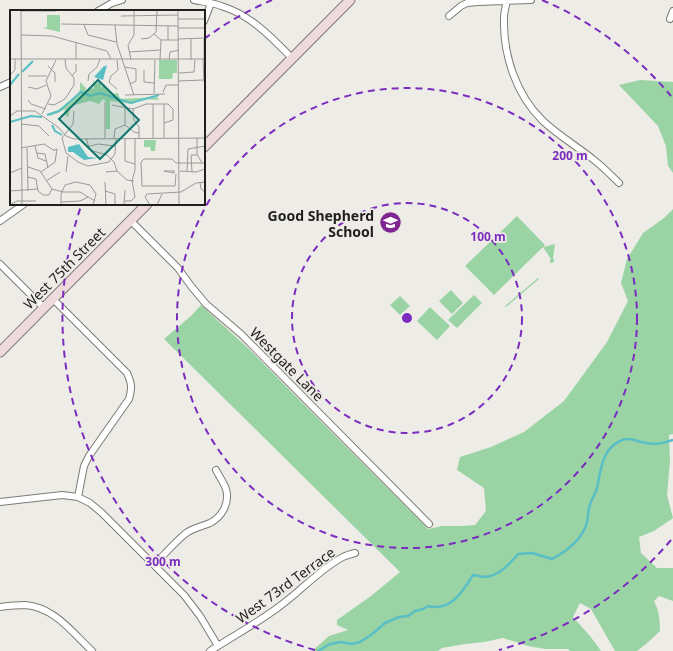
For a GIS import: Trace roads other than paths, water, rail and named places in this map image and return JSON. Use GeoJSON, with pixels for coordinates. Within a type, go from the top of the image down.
{"type":"FeatureCollection","features":[{"type":"Feature","properties":{"kind":"main road"},"geometry":{"type":"LineString","coordinates":[[205,146],[350,0]]}},
{"type":"Feature","properties":{"kind":"main road","name":"West 75th Street"},"geometry":{"type":"LineString","coordinates":[[0,352],[146,205]]}},
{"type":"Feature","properties":{"kind":"street"},"geometry":{"type":"LineString","coordinates":[[100,10],[122,0]]}},
{"type":"Feature","properties":{"kind":"street"},"geometry":{"type":"LineString","coordinates":[[194,0],[224,6],[245,16],[269,34],[292,58]]}},
{"type":"Feature","properties":{"kind":"street"},"geometry":{"type":"LineString","coordinates":[[449,16],[461,6],[467,4],[507,0],[531,0]]}},
{"type":"Feature","properties":{"kind":"street"},"geometry":{"type":"LineString","coordinates":[[507,0],[504,17],[506,43],[510,62],[520,90],[542,120],[604,168],[619,183]]}},
{"type":"Feature","properties":{"kind":"street"},"geometry":{"type":"LineString","coordinates":[[205,19],[211,4]]}},
{"type":"Feature","properties":{"kind":"street"},"geometry":{"type":"LineString","coordinates":[[670,19],[673,11]]}},
{"type":"Feature","properties":{"kind":"street"},"geometry":{"type":"LineString","coordinates":[[0,87],[10,82]]}},
{"type":"Feature","properties":{"kind":"street"},"geometry":{"type":"LineString","coordinates":[[0,221],[23,205]]}},
{"type":"Feature","properties":{"kind":"street","name":"Westgate Lane"},"geometry":{"type":"LineString","coordinates":[[131,221],[178,268],[206,304],[241,334],[429,524]]}},
{"type":"Feature","properties":{"kind":"street"},"geometry":{"type":"LineString","coordinates":[[0,264],[44,308]]}},
{"type":"Feature","properties":{"kind":"street"},"geometry":{"type":"LineString","coordinates":[[53,299],[127,373],[131,383],[132,391],[130,399],[89,456],[84,466],[78,497]]}},
{"type":"Feature","properties":{"kind":"street"},"geometry":{"type":"LineString","coordinates":[[154,565],[185,534],[194,528],[216,519],[224,510],[227,499],[226,489],[216,470]]}},
{"type":"Feature","properties":{"kind":"street"},"geometry":{"type":"LineString","coordinates":[[0,502],[62,495],[78,497],[90,503],[102,513],[184,596],[200,616],[218,646]]}},
{"type":"Feature","properties":{"kind":"street","name":"West 73rd Terrace"},"geometry":{"type":"LineString","coordinates":[[210,651],[279,607],[324,569],[344,557],[355,553]]}},
{"type":"Feature","properties":{"kind":"street"},"geometry":{"type":"LineString","coordinates":[[0,607],[26,605],[48,611],[58,618],[92,651]]}},
{"type":"Feature","properties":{"kind":"waterway"},"geometry":{"type":"LineString","coordinates":[[318,651],[330,644],[341,642],[352,644],[360,642],[385,623],[399,617],[408,616],[415,611],[428,606],[436,607],[450,603],[465,587],[473,575],[486,577],[500,572],[518,554],[532,553],[552,559],[567,550],[579,538],[585,528],[589,508],[596,490],[605,455],[614,445],[627,439],[653,444],[673,440]]}},
{"type":"Feature","properties":{"kind":"place","name":"Good Shepherd School"},"geometry":{"type":"Point","coordinates":[390,223]}}]}
